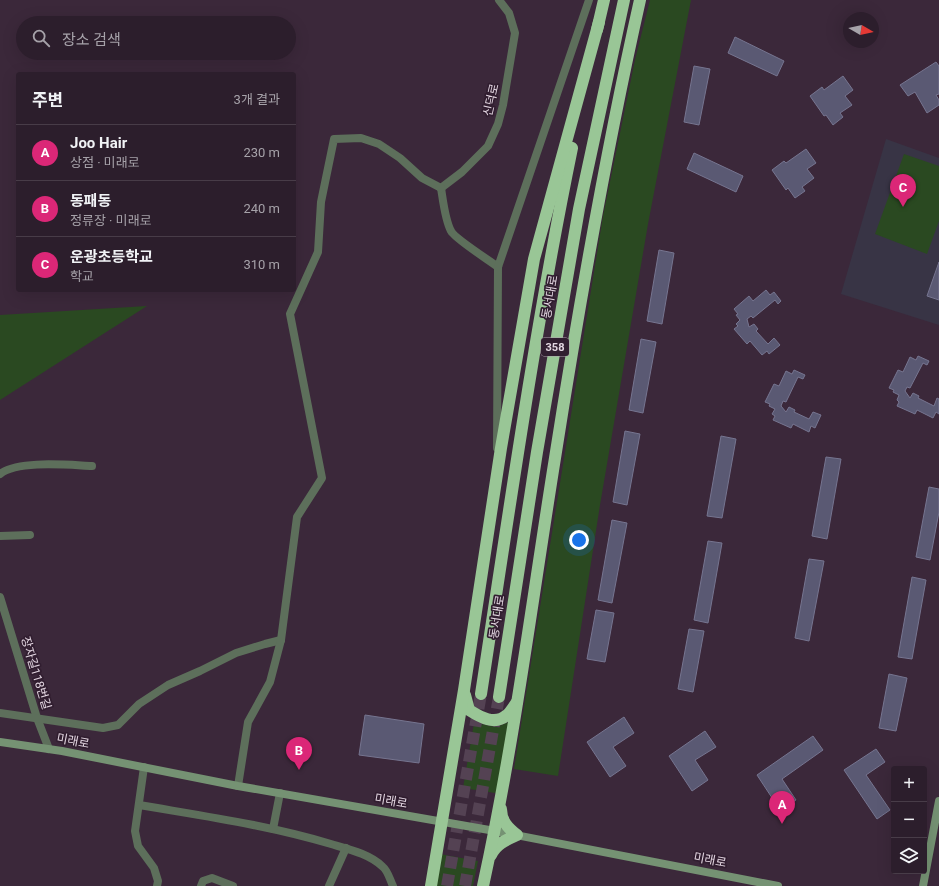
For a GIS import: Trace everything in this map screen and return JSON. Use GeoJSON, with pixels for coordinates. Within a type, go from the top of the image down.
{"type":"FeatureCollection","features":[{"type":"Feature","properties":{"kind":"highway","name":"동서대로"},"geometry":{"type":"LineString","coordinates":[[482,694],[518,451],[559,214],[604,0]]}},
{"type":"Feature","properties":{"kind":"highway","name":"동서대로"},"geometry":{"type":"LineString","coordinates":[[499,697],[537,452],[579,209],[624,0]]}},
{"type":"Feature","properties":{"kind":"highway"},"geometry":{"type":"LineString","coordinates":[[483,886],[501,802],[555,457],[596,221],[640,0]]}},
{"type":"Feature","properties":{"kind":"highway"},"geometry":{"type":"LineString","coordinates":[[430,886],[464,690],[496,480],[534,259],[599,22]]}},
{"type":"Feature","properties":{"kind":"highway"},"geometry":{"type":"LineString","coordinates":[[464,690],[469,710],[483,719],[495,720],[507,716],[518,700]]}},
{"type":"Feature","properties":{"kind":"highway"},"geometry":{"type":"LineString","coordinates":[[488,864],[492,853],[498,846],[517,835],[508,828],[503,821],[501,802]]}},
{"type":"Feature","properties":{"kind":"main road","name":"미래로"},"geometry":{"type":"LineString","coordinates":[[0,742],[49,748],[280,794],[517,835],[778,886]]}},
{"type":"Feature","properties":{"kind":"main road"},"geometry":{"type":"LineString","coordinates":[[923,886],[939,802]]}},
{"type":"Feature","properties":{"kind":"main road"},"geometry":{"type":"LineString","coordinates":[[919,886],[925,876]]}},
{"type":"Feature","properties":{"kind":"main road"},"geometry":{"type":"LineString","coordinates":[[925,876],[927,886]]}},
{"type":"Feature","properties":{"kind":"street","name":"신덕로"},"geometry":{"type":"LineString","coordinates":[[441,188],[462,172],[488,146],[498,124],[503,105],[516,33],[509,13],[499,0]]}},
{"type":"Feature","properties":{"kind":"street"},"geometry":{"type":"LineString","coordinates":[[496,480],[498,267],[589,0]]}},
{"type":"Feature","properties":{"kind":"street"},"geometry":{"type":"LineString","coordinates":[[238,786],[248,722],[270,682],[281,640],[298,517],[322,478],[290,314],[318,252],[321,202],[334,139],[361,138],[379,144],[400,158],[422,178],[441,188],[451,232],[498,267]]}},
{"type":"Feature","properties":{"kind":"street"},"geometry":{"type":"LineString","coordinates":[[0,474],[18,466],[62,464],[92,466]]}},
{"type":"Feature","properties":{"kind":"street"},"geometry":{"type":"LineString","coordinates":[[0,536],[30,535]]}},
{"type":"Feature","properties":{"kind":"street","name":"장자길118번길"},"geometry":{"type":"LineString","coordinates":[[1,601],[37,718],[49,748]]}},
{"type":"Feature","properties":{"kind":"street"},"geometry":{"type":"LineString","coordinates":[[0,713],[103,728],[118,725],[139,704],[168,685],[236,654],[281,640]]}},
{"type":"Feature","properties":{"kind":"street"},"geometry":{"type":"LineString","coordinates":[[144,767],[135,831],[138,846],[154,868],[159,884]]}},
{"type":"Feature","properties":{"kind":"street"},"geometry":{"type":"LineString","coordinates":[[273,829],[280,794]]}},
{"type":"Feature","properties":{"kind":"street"},"geometry":{"type":"LineString","coordinates":[[139,805],[273,829],[346,848],[365,856],[384,868],[393,886]]}},
{"type":"Feature","properties":{"kind":"street"},"geometry":{"type":"LineString","coordinates":[[329,886],[346,848]]}},
{"type":"Feature","properties":{"kind":"street"},"geometry":{"type":"LineString","coordinates":[[201,886],[203,880],[212,878],[233,886]]}},
{"type":"Feature","properties":{"kind":"shaded area"},"geometry":{"type":"Polygon","coordinates":[[[886,139],[939,158],[939,325],[841,294],[886,139]]]}},
{"type":"Feature","properties":{"kind":"green space"},"geometry":{"type":"Polygon","coordinates":[[[650,0],[691,0],[648,224],[600,505],[558,776],[514,769],[603,216],[635,60],[650,0]]]}},
{"type":"Feature","properties":{"kind":"green space"},"geometry":{"type":"Polygon","coordinates":[[[904,154],[939,166],[939,221],[927,254],[875,234],[904,154]]]}},
{"type":"Feature","properties":{"kind":"green space"},"geometry":{"type":"Polygon","coordinates":[[[147,306],[0,400],[0,315],[147,306]]]}},
{"type":"Feature","properties":{"kind":"green space"},"geometry":{"type":"Polygon","coordinates":[[[509,722],[498,791],[495,793],[463,788],[474,723],[497,727],[509,722]]]}},
{"type":"Feature","properties":{"kind":"green space"},"geometry":{"type":"Polygon","coordinates":[[[440,854],[478,861],[473,886],[434,886],[440,854]]]}},
{"type":"Feature","properties":{"kind":"building"},"geometry":{"type":"Polygon","coordinates":[[[735,37],[784,61],[777,76],[728,53],[735,37]]]}},
{"type":"Feature","properties":{"kind":"building"},"geometry":{"type":"Polygon","coordinates":[[[936,62],[939,66],[939,94],[936,95],[939,100],[939,105],[927,113],[915,92],[908,96],[900,85],[936,62]]]}},
{"type":"Feature","properties":{"kind":"building"},"geometry":{"type":"Polygon","coordinates":[[[694,66],[710,69],[699,125],[684,122],[694,66]]]}},
{"type":"Feature","properties":{"kind":"building"},"geometry":{"type":"Polygon","coordinates":[[[843,76],[853,90],[845,96],[852,105],[840,113],[843,117],[833,125],[826,115],[824,116],[810,96],[822,87],[824,90],[843,76]]]}},
{"type":"Feature","properties":{"kind":"building"},"geometry":{"type":"Polygon","coordinates":[[[806,149],[816,163],[807,169],[814,178],[802,187],[805,191],[795,198],[788,188],[786,190],[772,170],[784,161],[786,163],[806,149]]]}},
{"type":"Feature","properties":{"kind":"building"},"geometry":{"type":"Polygon","coordinates":[[[694,153],[743,176],[736,192],[687,169],[694,153]]]}},
{"type":"Feature","properties":{"kind":"building"},"geometry":{"type":"Polygon","coordinates":[[[659,250],[674,253],[662,324],[647,321],[659,250]]]}},
{"type":"Feature","properties":{"kind":"building"},"geometry":{"type":"Polygon","coordinates":[[[939,262],[939,300],[927,296],[939,262]]]}},
{"type":"Feature","properties":{"kind":"building"},"geometry":{"type":"Polygon","coordinates":[[[766,290],[770,295],[774,292],[781,301],[778,304],[775,300],[753,318],[751,316],[747,319],[749,327],[754,324],[758,329],[756,331],[768,344],[774,338],[780,345],[769,354],[767,351],[762,355],[750,341],[747,344],[734,329],[738,326],[736,324],[740,320],[734,309],[749,296],[753,301],[766,290]]]}},
{"type":"Feature","properties":{"kind":"building"},"geometry":{"type":"Polygon","coordinates":[[[641,339],[656,342],[643,413],[629,410],[641,339]]]}},
{"type":"Feature","properties":{"kind":"building"},"geometry":{"type":"Polygon","coordinates":[[[918,356],[929,361],[927,365],[923,363],[910,388],[907,387],[905,391],[910,398],[913,393],[919,396],[918,398],[934,406],[937,398],[939,399],[939,414],[936,412],[933,418],[917,410],[915,414],[897,406],[899,402],[897,400],[899,395],[893,392],[894,390],[889,388],[898,370],[903,372],[910,357],[916,360],[918,356]]]}},
{"type":"Feature","properties":{"kind":"building"},"geometry":{"type":"Polygon","coordinates":[[[794,370],[805,375],[803,379],[798,377],[786,402],[783,401],[781,406],[786,412],[789,407],[795,410],[794,412],[809,419],[813,412],[821,415],[815,428],[811,426],[809,432],[793,424],[791,428],[773,420],[775,416],[772,414],[775,409],[769,406],[770,404],[765,402],[774,384],[779,386],[786,371],[792,374],[794,370]]]}},
{"type":"Feature","properties":{"kind":"building"},"geometry":{"type":"Polygon","coordinates":[[[625,431],[640,434],[627,505],[613,502],[625,431]]]}},
{"type":"Feature","properties":{"kind":"building"},"geometry":{"type":"Polygon","coordinates":[[[721,436],[736,439],[722,518],[707,516],[721,436]]]}},
{"type":"Feature","properties":{"kind":"building"},"geometry":{"type":"Polygon","coordinates":[[[826,457],[841,459],[827,539],[812,536],[826,457]]]}},
{"type":"Feature","properties":{"kind":"building"},"geometry":{"type":"Polygon","coordinates":[[[929,487],[939,489],[939,512],[930,560],[916,557],[929,487]]]}},
{"type":"Feature","properties":{"kind":"building"},"geometry":{"type":"Polygon","coordinates":[[[612,520],[627,523],[612,603],[598,600],[612,520]]]}},
{"type":"Feature","properties":{"kind":"building"},"geometry":{"type":"Polygon","coordinates":[[[708,541],[722,543],[708,623],[694,620],[708,541]]]}},
{"type":"Feature","properties":{"kind":"building"},"geometry":{"type":"Polygon","coordinates":[[[809,559],[824,561],[809,641],[795,638],[809,559]]]}},
{"type":"Feature","properties":{"kind":"building"},"geometry":{"type":"Polygon","coordinates":[[[912,577],[926,580],[912,659],[898,657],[912,577]]]}},
{"type":"Feature","properties":{"kind":"building"},"geometry":{"type":"Polygon","coordinates":[[[596,610],[614,613],[605,662],[587,659],[596,610]]]}},
{"type":"Feature","properties":{"kind":"building"},"geometry":{"type":"Polygon","coordinates":[[[689,629],[704,631],[693,692],[678,689],[689,629]]]}},
{"type":"Feature","properties":{"kind":"building"},"geometry":{"type":"Polygon","coordinates":[[[889,674],[907,678],[896,731],[879,728],[889,674]]]}},
{"type":"Feature","properties":{"kind":"building"},"geometry":{"type":"Polygon","coordinates":[[[365,715],[424,724],[419,763],[359,755],[365,715]]]}},
{"type":"Feature","properties":{"kind":"building"},"geometry":{"type":"Polygon","coordinates":[[[624,717],[634,733],[613,747],[626,766],[610,777],[587,742],[624,717]]]}},
{"type":"Feature","properties":{"kind":"building"},"geometry":{"type":"Polygon","coordinates":[[[705,731],[716,747],[695,760],[708,780],[692,791],[669,756],[705,731]]]}},
{"type":"Feature","properties":{"kind":"building"},"geometry":{"type":"Polygon","coordinates":[[[813,736],[823,750],[782,779],[796,800],[780,810],[757,775],[813,736]]]}},
{"type":"Feature","properties":{"kind":"building"},"geometry":{"type":"Polygon","coordinates":[[[876,749],[885,762],[866,775],[890,810],[877,819],[844,770],[876,749]]]}},
{"type":"Feature","properties":{"kind":"tunnel"},"geometry":{"type":"LineString","coordinates":[[447,886],[481,694]]}},
{"type":"Feature","properties":{"kind":"tunnel"},"geometry":{"type":"LineString","coordinates":[[465,886],[499,697]]}},
{"type":"Feature","properties":{"kind":"place","name":"운광초등학교"},"geometry":{"type":"Point","coordinates":[903,207]}},
{"type":"Feature","properties":{"kind":"place","name":"동패동"},"geometry":{"type":"Point","coordinates":[299,770]}},
{"type":"Feature","properties":{"kind":"place","name":"Joo Hair"},"geometry":{"type":"Point","coordinates":[782,824]}}]}
